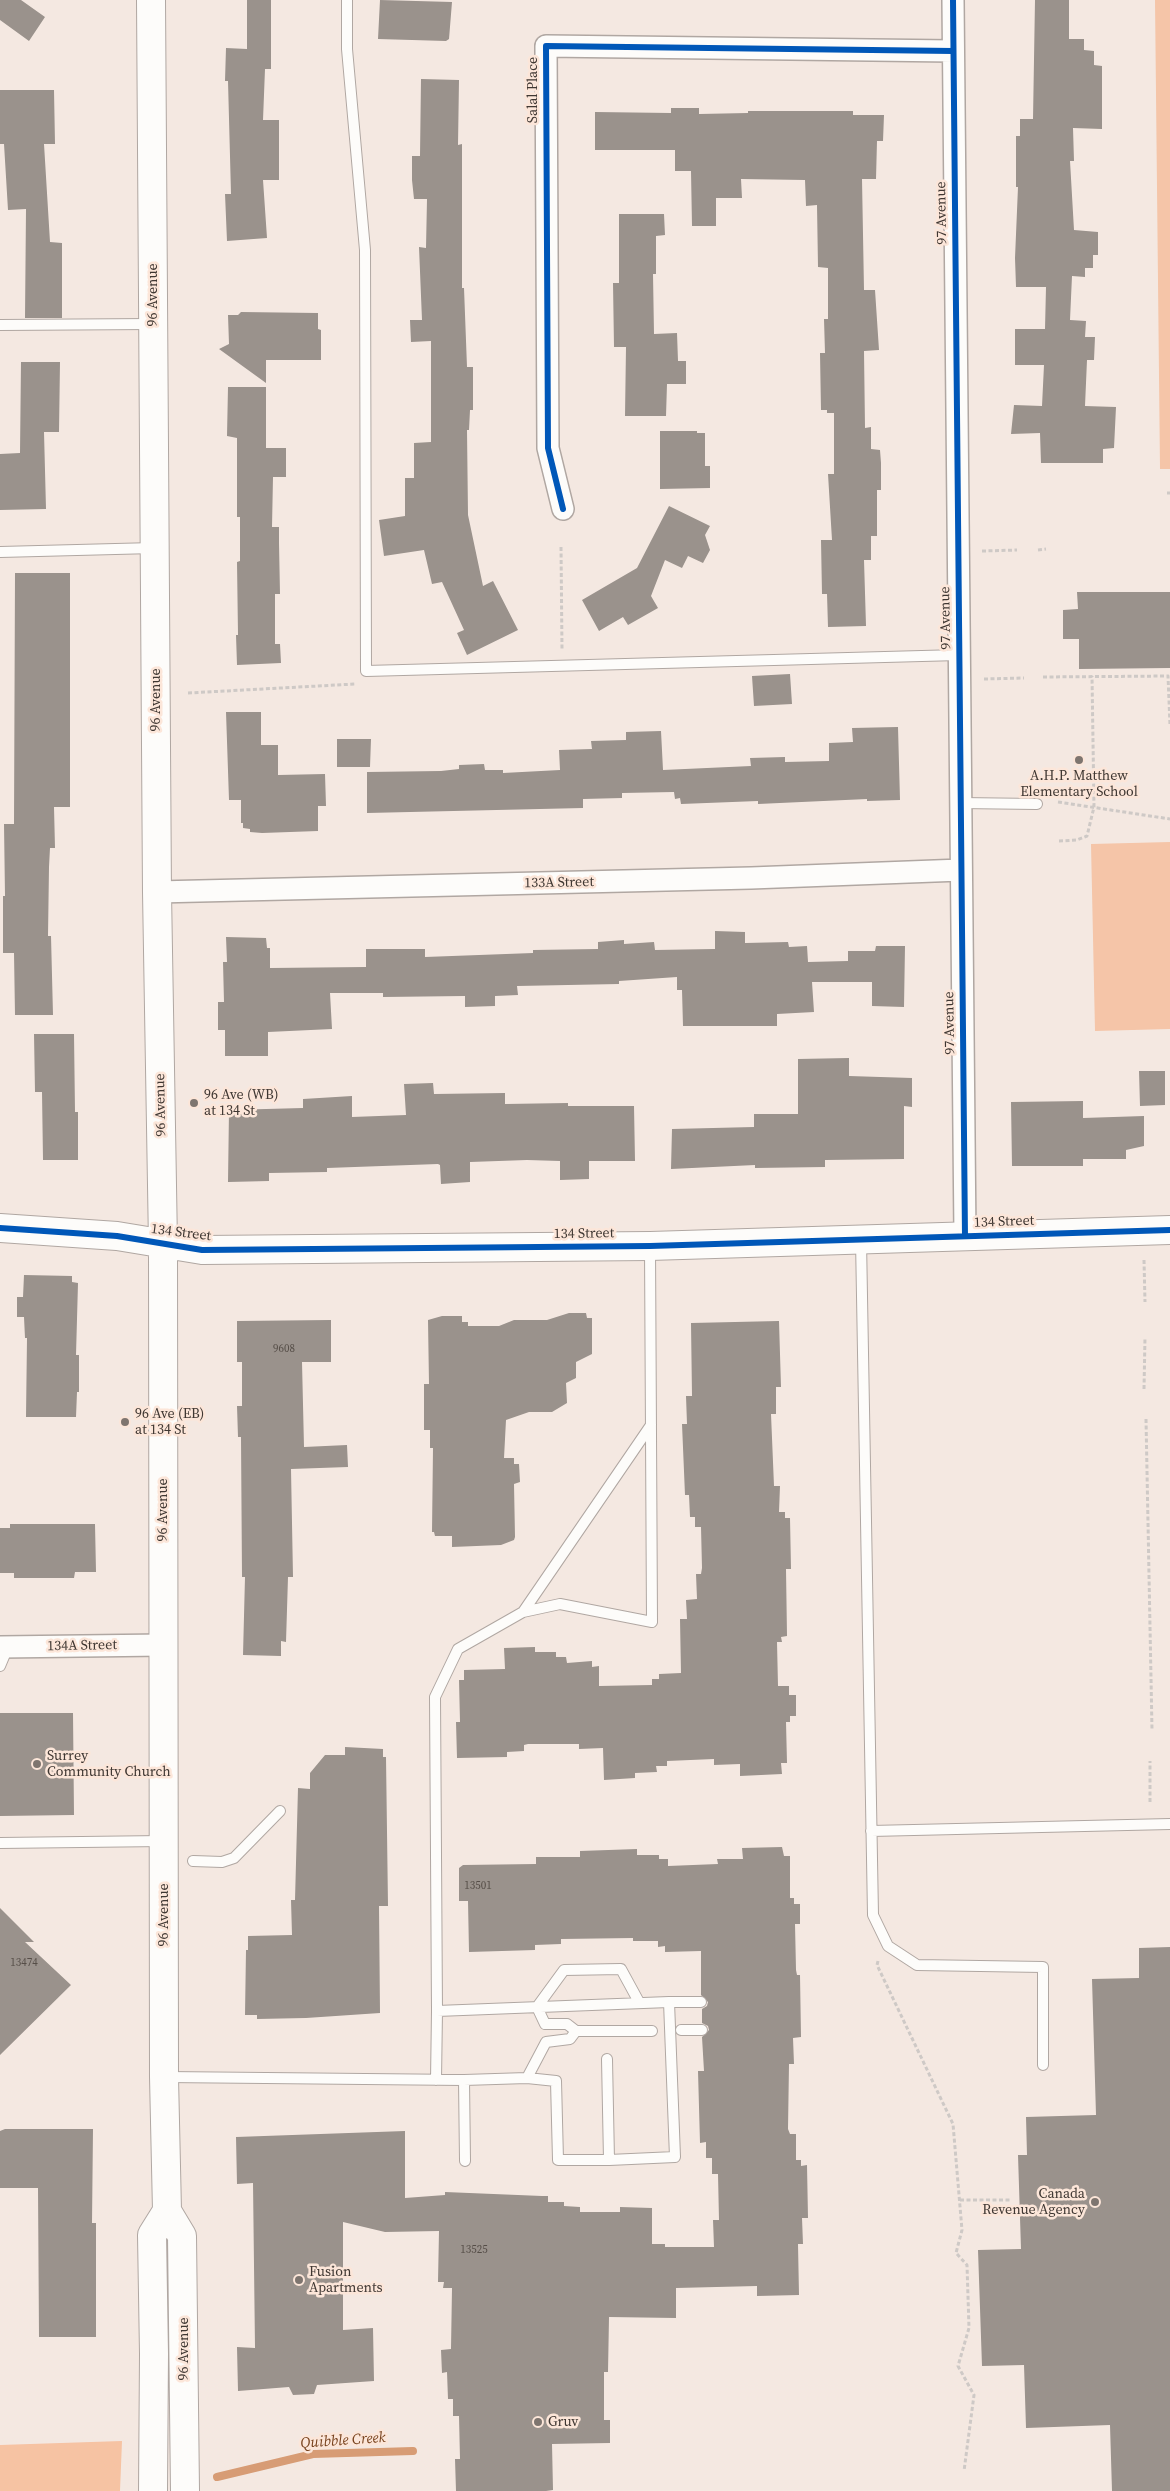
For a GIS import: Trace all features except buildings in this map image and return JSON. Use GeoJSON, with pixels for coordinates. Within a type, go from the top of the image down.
{"type":"FeatureCollection","features":[{"type":"Feature","properties":{"kind":"main road","name":"96 Avenue"},"geometry":{"type":"LineString","coordinates":[[151,0],[158,892],[163,1244],[164,2077],[167,2210],[182,2236],[185,2491]]}},
{"type":"Feature","properties":{"kind":"main road","name":"134 Street"},"geometry":{"type":"LineString","coordinates":[[0,1228],[118,1236],[202,1250],[650,1246],[1170,1230]]}},
{"type":"Feature","properties":{"kind":"main road"},"geometry":{"type":"LineString","coordinates":[[153,2491],[154,2354],[152,2235],[167,2210]]}},
{"type":"Feature","properties":{"kind":"street","name":"97 Avenue"},"geometry":{"type":"LineString","coordinates":[[953,0],[965,1236]]}},
{"type":"Feature","properties":{"kind":"street","name":"Salal Place"},"geometry":{"type":"LineString","coordinates":[[563,509],[548,448],[546,46],[953,51]]}},
{"type":"Feature","properties":{"kind":"street","name":"133A Street"},"geometry":{"type":"LineString","coordinates":[[158,892],[751,878],[961,870]]}},
{"type":"Feature","properties":{"kind":"street","name":"134A Street"},"geometry":{"type":"LineString","coordinates":[[3,1653],[164,1645]]}},
{"type":"Feature","properties":{"kind":"lane"},"geometry":{"type":"LineString","coordinates":[[348,0],[347,49],[365,250],[366,671],[959,655]]}},
{"type":"Feature","properties":{"kind":"lane"},"geometry":{"type":"LineString","coordinates":[[0,325],[153,324]]}},
{"type":"Feature","properties":{"kind":"lane"},"geometry":{"type":"LineString","coordinates":[[0,552],[155,548]]}},
{"type":"Feature","properties":{"kind":"lane"},"geometry":{"type":"LineString","coordinates":[[960,803],[1037,804]]}},
{"type":"Feature","properties":{"kind":"lane"},"geometry":{"type":"LineString","coordinates":[[860,1239],[873,1915],[888,1946],[918,1965],[1043,1967],[1043,2065]]}},
{"type":"Feature","properties":{"kind":"lane"},"geometry":{"type":"LineString","coordinates":[[436,2080],[435,1696],[458,1649],[523,1612],[560,1604],[652,1622],[650,1246]]}},
{"type":"Feature","properties":{"kind":"lane"},"geometry":{"type":"LineString","coordinates":[[523,1612],[651,1425]]}},
{"type":"Feature","properties":{"kind":"lane"},"geometry":{"type":"LineString","coordinates":[[193,1861],[222,1862],[234,1858],[280,1811]]}},
{"type":"Feature","properties":{"kind":"lane"},"geometry":{"type":"LineString","coordinates":[[871,1831],[1170,1824]]}},
{"type":"Feature","properties":{"kind":"lane"},"geometry":{"type":"LineString","coordinates":[[0,1843],[164,1841]]}},
{"type":"Feature","properties":{"kind":"lane"},"geometry":{"type":"LineString","coordinates":[[537,2007],[564,1970],[621,1969],[639,2002]]}},
{"type":"Feature","properties":{"kind":"lane"},"geometry":{"type":"LineString","coordinates":[[437,2011],[639,2002],[702,2002]]}},
{"type":"Feature","properties":{"kind":"lane"},"geometry":{"type":"LineString","coordinates":[[164,2077],[436,2080],[527,2078],[556,2081],[558,2160],[675,2157],[669,2002]]}},
{"type":"Feature","properties":{"kind":"lane"},"geometry":{"type":"LineString","coordinates":[[537,2007],[545,2024],[567,2024],[576,2031],[652,2031]]}},
{"type":"Feature","properties":{"kind":"lane"},"geometry":{"type":"LineString","coordinates":[[681,2030],[702,2030]]}},
{"type":"Feature","properties":{"kind":"lane"},"geometry":{"type":"LineString","coordinates":[[527,2078],[546,2042],[570,2039],[576,2031]]}},
{"type":"Feature","properties":{"kind":"lane"},"geometry":{"type":"LineString","coordinates":[[607,2058],[609,2160]]}},
{"type":"Feature","properties":{"kind":"lane"},"geometry":{"type":"LineString","coordinates":[[464,2080],[465,2162]]}},
{"type":"Feature","properties":{"kind":"path"},"geometry":{"type":"LineString","coordinates":[[561,547],[562,654]]}},
{"type":"Feature","properties":{"kind":"path"},"geometry":{"type":"LineString","coordinates":[[1038,550],[1046,549]]}},
{"type":"Feature","properties":{"kind":"path"},"geometry":{"type":"LineString","coordinates":[[978,551],[1016,550]]}},
{"type":"Feature","properties":{"kind":"path"},"geometry":{"type":"LineString","coordinates":[[1059,841],[1077,840],[1087,836],[1094,807],[1092,676]]}},
{"type":"Feature","properties":{"kind":"path"},"geometry":{"type":"LineString","coordinates":[[1043,677],[1168,676],[1170,724]]}},
{"type":"Feature","properties":{"kind":"path"},"geometry":{"type":"LineString","coordinates":[[981,679],[1024,678]]}},
{"type":"Feature","properties":{"kind":"path"},"geometry":{"type":"LineString","coordinates":[[188,693],[358,684],[360,679]]}},
{"type":"Feature","properties":{"kind":"path"},"geometry":{"type":"LineString","coordinates":[[1058,802],[1170,819]]}},
{"type":"Feature","properties":{"kind":"path"},"geometry":{"type":"LineString","coordinates":[[1144,1260],[1145,1302]]}},
{"type":"Feature","properties":{"kind":"path"},"geometry":{"type":"LineString","coordinates":[[1144,1337],[1144,1389]]}},
{"type":"Feature","properties":{"kind":"path"},"geometry":{"type":"LineString","coordinates":[[1146,1418],[1152,1730]]}},
{"type":"Feature","properties":{"kind":"path"},"geometry":{"type":"LineString","coordinates":[[1150,1761],[1150,1802]]}},
{"type":"Feature","properties":{"kind":"path"},"geometry":{"type":"LineString","coordinates":[[880,1957],[877,1965],[953,2124],[962,2230],[956,2253],[967,2265],[969,2328],[958,2366],[974,2395],[964,2471]]}},
{"type":"Feature","properties":{"kind":"path"},"geometry":{"type":"LineString","coordinates":[[960,2200],[1010,2200]]}},
{"type":"Feature","properties":{"kind":"shaded area"},"geometry":{"type":"Polygon","coordinates":[[[1155,0],[1170,0],[1170,469],[1160,469],[1155,0]]]}},
{"type":"Feature","properties":{"kind":"shaded area"},"geometry":{"type":"Polygon","coordinates":[[[1170,842],[1170,1029],[1095,1031],[1091,844],[1170,842]]]}},
{"type":"Feature","properties":{"kind":"shaded area"},"geometry":{"type":"Polygon","coordinates":[[[122,2441],[120,2491],[0,2491],[0,2445],[122,2441]]]}},
{"type":"Feature","properties":{"kind":"waterway","name":"Quibble Creek"},"geometry":{"type":"LineString","coordinates":[[217,2477],[313,2454],[413,2451]]}},
{"type":"Feature","properties":{"kind":"cycle path"},"geometry":{"type":"LineString","coordinates":[[953,0],[965,1235]]}},
{"type":"Feature","properties":{"kind":"cycle path"},"geometry":{"type":"LineString","coordinates":[[563,509],[548,448],[546,46],[953,51]]}},
{"type":"Feature","properties":{"kind":"cycle path"},"geometry":{"type":"LineString","coordinates":[[0,1228],[117,1236],[202,1250],[650,1246],[1170,1230]]}},
{"type":"Feature","properties":{"kind":"place","name":"A.H.P. Matthew Elementary School"},"geometry":{"type":"Point","coordinates":[1079,760]}},
{"type":"Feature","properties":{"kind":"place","name":"96 Ave (WB) at 134 St"},"geometry":{"type":"Point","coordinates":[194,1103]}},
{"type":"Feature","properties":{"kind":"place","name":"96 Ave (EB) at 134 St"},"geometry":{"type":"Point","coordinates":[125,1422]}},
{"type":"Feature","properties":{"kind":"place","name":"Surrey Community Church"},"geometry":{"type":"Point","coordinates":[37,1764]}},
{"type":"Feature","properties":{"kind":"place","name":"Canada Revenue Agency"},"geometry":{"type":"Point","coordinates":[1095,2202]}},
{"type":"Feature","properties":{"kind":"place","name":"Fusion Apartments"},"geometry":{"type":"Point","coordinates":[299,2280]}},
{"type":"Feature","properties":{"kind":"place","name":"Gruv"},"geometry":{"type":"Point","coordinates":[538,2422]}}]}
